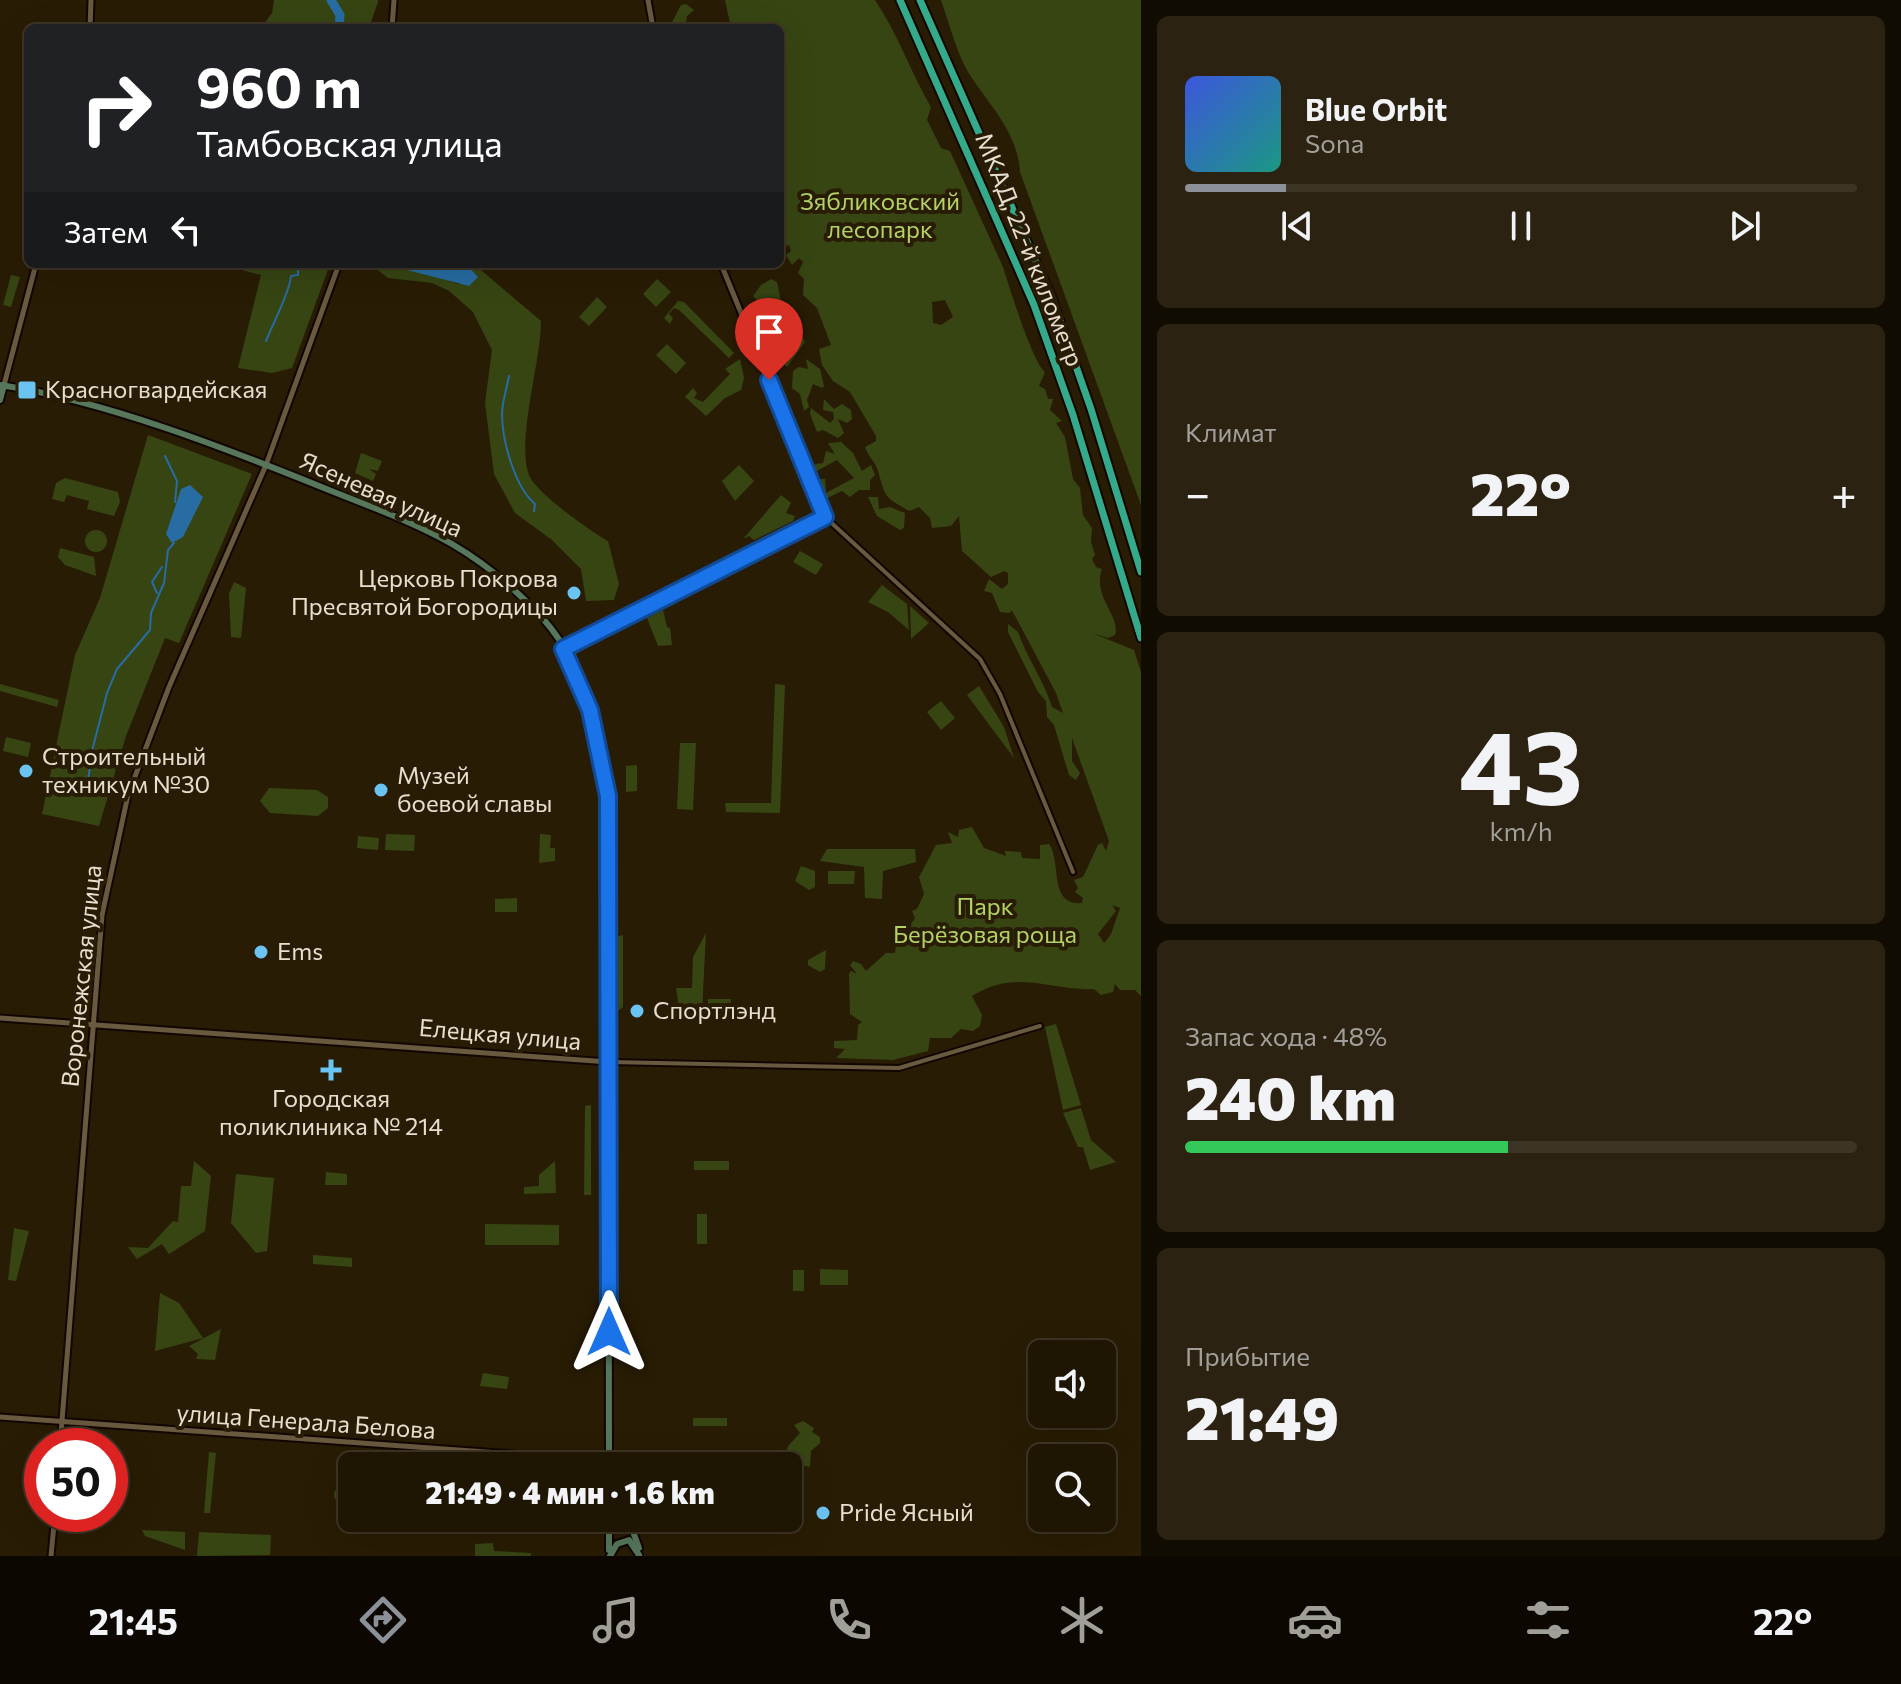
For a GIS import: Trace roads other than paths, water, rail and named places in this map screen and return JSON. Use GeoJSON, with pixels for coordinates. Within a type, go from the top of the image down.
{"type":"FeatureCollection","features":[{"type":"Feature","properties":{"kind":"highway","name":"МКАД, 22-й километр"},"geometry":{"type":"LineString","coordinates":[[900,0],[1034,305],[1106,521],[1141,638]]}},
{"type":"Feature","properties":{"kind":"highway","name":"МКАД, 22-й километр"},"geometry":{"type":"LineString","coordinates":[[920,0],[1052,298],[1141,572]]}},
{"type":"Feature","properties":{"kind":"main road"},"geometry":{"type":"LineString","coordinates":[[0,400],[2,385]]}},
{"type":"Feature","properties":{"kind":"main road","name":"Ясеневая улица"},"geometry":{"type":"LineString","coordinates":[[2,385],[141,422],[266,465],[450,543],[511,588],[546,623],[563,649],[590,710],[606,778],[610,1062],[609,1452]]}},
{"type":"Feature","properties":{"kind":"main road"},"geometry":{"type":"LineString","coordinates":[[609,1532],[610,1556]]}},
{"type":"Feature","properties":{"kind":"main road"},"geometry":{"type":"LineString","coordinates":[[635,1532],[639,1556]]}},
{"type":"Feature","properties":{"kind":"main road"},"geometry":{"type":"LineString","coordinates":[[610,1556],[617,1544],[629,1540],[639,1556]]}},
{"type":"Feature","properties":{"kind":"street"},"geometry":{"type":"LineString","coordinates":[[90,24],[91,0]]}},
{"type":"Feature","properties":{"kind":"street"},"geometry":{"type":"LineString","coordinates":[[392,24],[394,0]]}},
{"type":"Feature","properties":{"kind":"street"},"geometry":{"type":"LineString","coordinates":[[648,0],[652,24]]}},
{"type":"Feature","properties":{"kind":"street"},"geometry":{"type":"LineString","coordinates":[[2,385],[35,268]]}},
{"type":"Feature","properties":{"kind":"street","name":"Воронежская улица"},"geometry":{"type":"LineString","coordinates":[[62,1428],[102,915],[124,809],[169,687],[266,465],[338,268]]}},
{"type":"Feature","properties":{"kind":"street"},"geometry":{"type":"LineString","coordinates":[[723,268],[825,517],[980,659],[1000,694],[1073,872]]}},
{"type":"Feature","properties":{"kind":"street"},"geometry":{"type":"LineString","coordinates":[[563,649],[825,517]]}},
{"type":"Feature","properties":{"kind":"street","name":"Елецкая улица"},"geometry":{"type":"LineString","coordinates":[[0,1018],[610,1062],[899,1068],[1040,1026]]}},
{"type":"Feature","properties":{"kind":"street","name":"улица Генерала Белова"},"geometry":{"type":"LineString","coordinates":[[0,1417],[459,1452]]}},
{"type":"Feature","properties":{"kind":"street"},"geometry":{"type":"LineString","coordinates":[[51,1556],[53,1532]]}},
{"type":"Feature","properties":{"kind":"water"},"geometry":{"type":"Polygon","coordinates":[[[399,268],[470,268],[478,277],[469,286],[399,268]]]}},
{"type":"Feature","properties":{"kind":"water"},"geometry":{"type":"Polygon","coordinates":[[[190,485],[203,497],[183,537],[172,543],[166,534],[181,489],[190,485]]]}},
{"type":"Feature","properties":{"kind":"waterway"},"geometry":{"type":"LineString","coordinates":[[331,0],[340,15],[339,24]]}},
{"type":"Feature","properties":{"kind":"waterway"},"geometry":{"type":"LineString","coordinates":[[266,341],[291,276],[298,275],[298,268]]}},
{"type":"Feature","properties":{"kind":"waterway"},"geometry":{"type":"LineString","coordinates":[[509,376],[502,409],[504,437],[521,487],[535,504],[534,511]]}},
{"type":"Feature","properties":{"kind":"waterway"},"geometry":{"type":"LineString","coordinates":[[165,456],[177,481],[175,502]]}},
{"type":"Feature","properties":{"kind":"waterway"},"geometry":{"type":"LineString","coordinates":[[87,787],[93,747],[107,693],[117,669],[150,630],[151,613],[164,583],[168,550],[174,543]]}},
{"type":"Feature","properties":{"kind":"waterway"},"geometry":{"type":"LineString","coordinates":[[157,593],[152,582],[162,567]]}},
{"type":"Feature","properties":{"kind":"place","name":"Красногвардейская"},"geometry":{"type":"Point","coordinates":[27,390]}},
{"type":"Feature","properties":{"kind":"place","name":"Церковь Покрова Пресвятой Богородицы"},"geometry":{"type":"Point","coordinates":[574,593]}},
{"type":"Feature","properties":{"kind":"place","name":"Строительный техникум №30"},"geometry":{"type":"Point","coordinates":[26,771]}},
{"type":"Feature","properties":{"kind":"place","name":"Музей боевой славы"},"geometry":{"type":"Point","coordinates":[381,790]}},
{"type":"Feature","properties":{"kind":"place","name":"Ems"},"geometry":{"type":"Point","coordinates":[261,952]}},
{"type":"Feature","properties":{"kind":"place","name":"Спортлэнд"},"geometry":{"type":"Point","coordinates":[637,1011]}},
{"type":"Feature","properties":{"kind":"place","name":"Городская поликлиника № 214"},"geometry":{"type":"Point","coordinates":[331,1070]}},
{"type":"Feature","properties":{"kind":"place","name":"Pride Ясный"},"geometry":{"type":"Point","coordinates":[823,1513]}},
{"type":"Feature","properties":{"kind":"park label","name":"Зябликовский лесопарк"},"geometry":{"type":"Point","coordinates":[880,216]}},
{"type":"Feature","properties":{"kind":"park label","name":"Парк Берёзовая роща"},"geometry":{"type":"Point","coordinates":[985,921]}}]}
